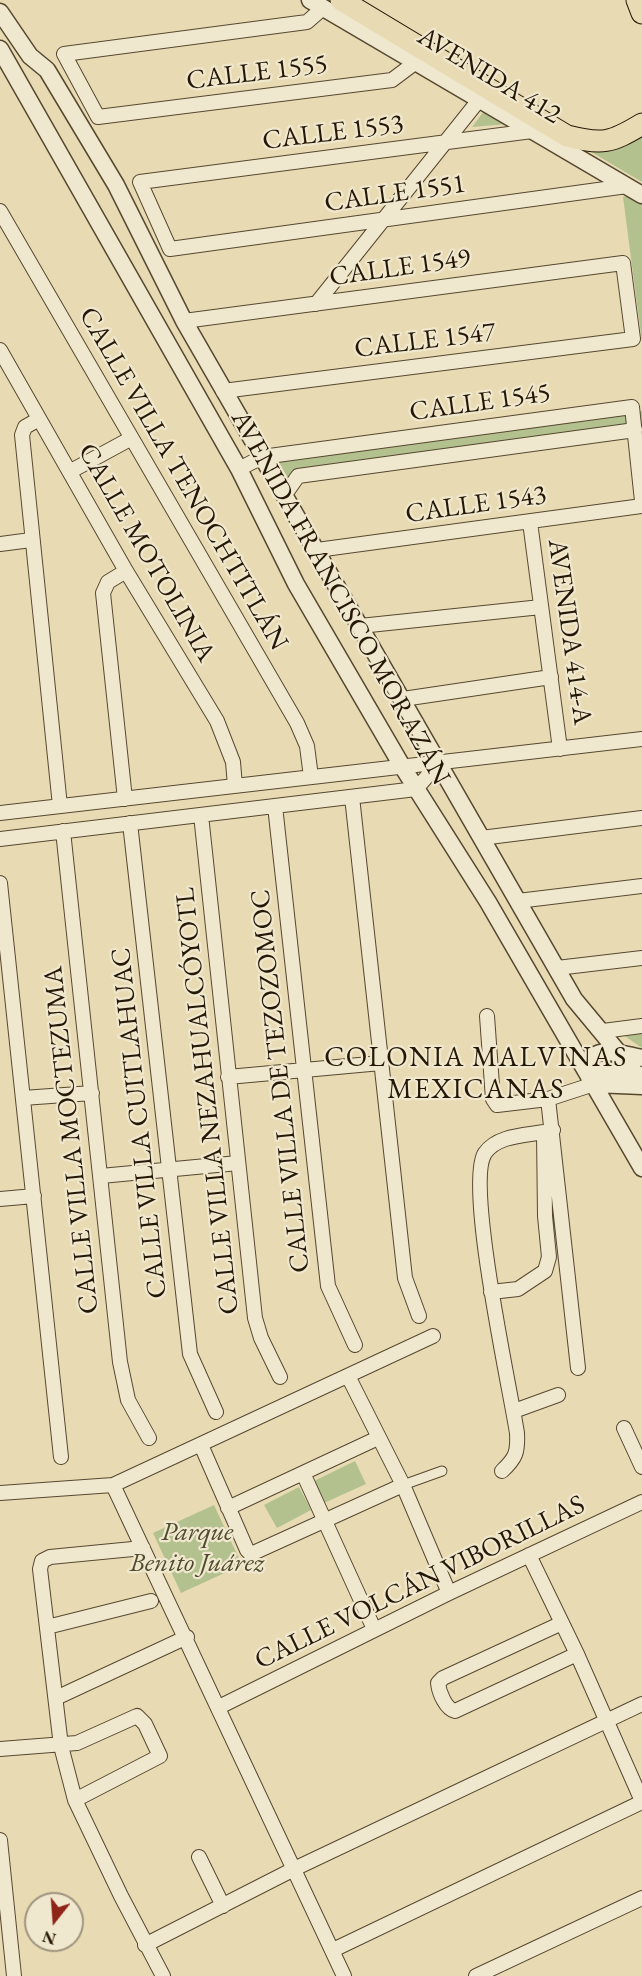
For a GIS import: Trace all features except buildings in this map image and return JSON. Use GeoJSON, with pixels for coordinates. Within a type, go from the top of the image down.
{"type":"FeatureCollection","features":[{"type":"Feature","properties":{"kind":"main road"},"geometry":{"type":"LineString","coordinates":[[637,0],[642,13]]}},
{"type":"Feature","properties":{"kind":"main road"},"geometry":{"type":"LineString","coordinates":[[324,3],[567,136],[596,143],[621,137],[642,124]]}},
{"type":"Feature","properties":{"kind":"street","name":"CALLE 1555"},"geometry":{"type":"LineString","coordinates":[[324,3],[307,22],[64,54],[98,117],[392,80],[416,62]]}},
{"type":"Feature","properties":{"kind":"street","name":"AVENIDA 412"},"geometry":{"type":"LineString","coordinates":[[324,3],[416,62],[642,195]]}},
{"type":"Feature","properties":{"kind":"street","name":"AVENIDA FRANCISCO MORAZÁN"},"geometry":{"type":"LineString","coordinates":[[0,12],[30,56],[47,70],[116,185],[184,321],[574,999],[622,1054]]}},
{"type":"Feature","properties":{"kind":"street","name":"AVENIDA FRANCISCO MORAZÁN"},"geometry":{"type":"LineString","coordinates":[[0,49],[239,469],[296,584],[402,766],[488,902],[587,1079],[642,1168]]}},
{"type":"Feature","properties":{"kind":"street"},"geometry":{"type":"LineString","coordinates":[[10,64],[30,56]]}},
{"type":"Feature","properties":{"kind":"street"},"geometry":{"type":"LineString","coordinates":[[316,304],[479,100]]}},
{"type":"Feature","properties":{"kind":"street","name":"CALLE 1553"},"geometry":{"type":"LineString","coordinates":[[170,249],[140,182],[532,131]]}},
{"type":"Feature","properties":{"kind":"street","name":"CALLE 1551"},"geometry":{"type":"LineString","coordinates":[[170,249],[627,186]]}},
{"type":"Feature","properties":{"kind":"street","name":"CALLE VILLA TENOCHTITLÁN"},"geometry":{"type":"LineString","coordinates":[[0,211],[130,439],[297,723],[307,746],[311,777]]}},
{"type":"Feature","properties":{"kind":"street","name":"CALLE 1549"},"geometry":{"type":"LineString","coordinates":[[184,321],[623,263],[633,339]]}},
{"type":"Feature","properties":{"kind":"street","name":"CALLE 1547"},"geometry":{"type":"LineString","coordinates":[[224,391],[633,339]]}},
{"type":"Feature","properties":{"kind":"street","name":"CALLE MOTOLINIA"},"geometry":{"type":"LineString","coordinates":[[0,350],[126,571],[228,743],[235,786]]}},
{"type":"Feature","properties":{"kind":"street","name":"CALLE 1545"},"geometry":{"type":"LineString","coordinates":[[239,469],[262,457],[632,407],[635,430],[298,476],[284,496]]}},
{"type":"Feature","properties":{"kind":"street"},"geometry":{"type":"LineString","coordinates":[[39,419],[25,427],[22,435],[60,806]]}},
{"type":"Feature","properties":{"kind":"street"},"geometry":{"type":"LineString","coordinates":[[635,430],[642,501]]}},
{"type":"Feature","properties":{"kind":"street"},"geometry":{"type":"LineString","coordinates":[[71,471],[130,439]]}},
{"type":"Feature","properties":{"kind":"street"},"geometry":{"type":"LineString","coordinates":[[333,447],[339,470]]}},
{"type":"Feature","properties":{"kind":"street","name":"CALLE 1543"},"geometry":{"type":"LineString","coordinates":[[317,550],[642,506]]}},
{"type":"Feature","properties":{"kind":"street","name":"AVENIDA 414-A"},"geometry":{"type":"LineString","coordinates":[[530,522],[560,749]]}},
{"type":"Feature","properties":{"kind":"street"},"geometry":{"type":"LineString","coordinates":[[0,544],[31,540]]}},
{"type":"Feature","properties":{"kind":"street"},"geometry":{"type":"LineString","coordinates":[[125,799],[103,593],[108,582],[126,571]]}},
{"type":"Feature","properties":{"kind":"street"},"geometry":{"type":"LineString","coordinates":[[360,626],[541,607]]}},
{"type":"Feature","properties":{"kind":"street"},"geometry":{"type":"LineString","coordinates":[[403,699],[551,677]]}},
{"type":"Feature","properties":{"kind":"street"},"geometry":{"type":"LineString","coordinates":[[0,813],[642,739]]}},
{"type":"Feature","properties":{"kind":"street"},"geometry":{"type":"LineString","coordinates":[[0,839],[416,789],[438,764]]}},
{"type":"Feature","properties":{"kind":"street"},"geometry":{"type":"LineString","coordinates":[[165,794],[168,819]]}},
{"type":"Feature","properties":{"kind":"street"},"geometry":{"type":"LineString","coordinates":[[351,797],[405,1278],[419,1316]]}},
{"type":"Feature","properties":{"kind":"street","name":"CALLE VILLA DE TEZOZOMOC"},"geometry":{"type":"LineString","coordinates":[[275,806],[328,1286],[355,1345]]}},
{"type":"Feature","properties":{"kind":"street"},"geometry":{"type":"LineString","coordinates":[[20,811],[23,836]]}},
{"type":"Feature","properties":{"kind":"street","name":"CALLE VILLA NEZAHUALCÓYOTL"},"geometry":{"type":"LineString","coordinates":[[201,815],[255,1318],[261,1338],[280,1377]]}},
{"type":"Feature","properties":{"kind":"street"},"geometry":{"type":"LineString","coordinates":[[481,838],[642,818]]}},
{"type":"Feature","properties":{"kind":"street","name":"CALLE VILLA CUITLAHUAC"},"geometry":{"type":"LineString","coordinates":[[130,823],[190,1354],[216,1412]]}},
{"type":"Feature","properties":{"kind":"street","name":"CALLE VILLA MOCTEZUMA"},"geometry":{"type":"LineString","coordinates":[[63,831],[120,1362],[128,1400],[149,1438]]}},
{"type":"Feature","properties":{"kind":"street"},"geometry":{"type":"LineString","coordinates":[[0,883],[61,1457]]}},
{"type":"Feature","properties":{"kind":"street"},"geometry":{"type":"LineString","coordinates":[[518,901],[642,886]]}},
{"type":"Feature","properties":{"kind":"street"},"geometry":{"type":"LineString","coordinates":[[557,968],[642,958]]}},
{"type":"Feature","properties":{"kind":"street"},"geometry":{"type":"LineString","coordinates":[[487,1016],[494,1103],[501,1106],[548,1099],[602,1070],[641,1075]]}},
{"type":"Feature","properties":{"kind":"street"},"geometry":{"type":"LineString","coordinates":[[603,1031],[642,1026]]}},
{"type":"Feature","properties":{"kind":"street"},"geometry":{"type":"LineString","coordinates":[[587,1079],[590,1057],[602,1051],[622,1054],[641,1075]]}},
{"type":"Feature","properties":{"kind":"street"},"geometry":{"type":"LineString","coordinates":[[228,1077],[381,1063]]}},
{"type":"Feature","properties":{"kind":"street"},"geometry":{"type":"LineString","coordinates":[[23,1098],[92,1093]]}},
{"type":"Feature","properties":{"kind":"street"},"geometry":{"type":"LineString","coordinates":[[491,1292],[518,1288],[545,1271],[549,1257],[545,1216],[548,1099]]}},
{"type":"Feature","properties":{"kind":"street"},"geometry":{"type":"LineString","coordinates":[[502,1471],[514,1460],[518,1451],[514,1411],[491,1292],[479,1172],[486,1151],[498,1143],[513,1137],[548,1132]]}},
{"type":"Feature","properties":{"kind":"street"},"geometry":{"type":"LineString","coordinates":[[548,1132],[578,1368]]}},
{"type":"Feature","properties":{"kind":"street"},"geometry":{"type":"LineString","coordinates":[[101,1176],[238,1163]]}},
{"type":"Feature","properties":{"kind":"street"},"geometry":{"type":"LineString","coordinates":[[0,1199],[34,1196]]}},
{"type":"Feature","properties":{"kind":"street"},"geometry":{"type":"LineString","coordinates":[[0,1493],[113,1485],[433,1336]]}},
{"type":"Feature","properties":{"kind":"street"},"geometry":{"type":"LineString","coordinates":[[348,1376],[403,1485],[449,1593]]}},
{"type":"Feature","properties":{"kind":"street"},"geometry":{"type":"LineString","coordinates":[[514,1411],[558,1395]]}},
{"type":"Feature","properties":{"kind":"street"},"geometry":{"type":"LineString","coordinates":[[624,1428],[642,1467]]}},
{"type":"Feature","properties":{"kind":"street"},"geometry":{"type":"LineString","coordinates":[[228,1508],[378,1438]]}},
{"type":"Feature","properties":{"kind":"street"},"geometry":{"type":"LineString","coordinates":[[201,1445],[251,1554],[324,1523],[403,1485],[442,1471]]}},
{"type":"Feature","properties":{"kind":"street"},"geometry":{"type":"LineString","coordinates":[[303,1473],[374,1629]]}},
{"type":"Feature","properties":{"kind":"street"},"geometry":{"type":"LineString","coordinates":[[113,1485],[344,1976]]}},
{"type":"Feature","properties":{"kind":"street","name":"CALLE VOLCÁN VIBORILLAS"},"geometry":{"type":"LineString","coordinates":[[219,1707],[374,1629],[642,1502]]}},
{"type":"Feature","properties":{"kind":"street"},"geometry":{"type":"LineString","coordinates":[[143,1548],[50,1557],[42,1561],[40,1569],[61,1746],[75,1800],[163,1976]]}},
{"type":"Feature","properties":{"kind":"street"},"geometry":{"type":"LineString","coordinates":[[333,1950],[642,1802],[577,1654],[529,1555]]}},
{"type":"Feature","properties":{"kind":"street"},"geometry":{"type":"LineString","coordinates":[[47,1627],[166,1598]]}},
{"type":"Feature","properties":{"kind":"street"},"geometry":{"type":"LineString","coordinates":[[562,1623],[443,1678],[438,1683],[448,1707],[453,1711],[577,1654]]}},
{"type":"Feature","properties":{"kind":"street"},"geometry":{"type":"LineString","coordinates":[[56,1698],[186,1637]]}},
{"type":"Feature","properties":{"kind":"street"},"geometry":{"type":"LineString","coordinates":[[145,1944],[294,1869],[642,1704]]}},
{"type":"Feature","properties":{"kind":"street"},"geometry":{"type":"LineString","coordinates":[[0,1749],[61,1746],[76,1743],[137,1716],[141,1719],[160,1756],[75,1800]]}},
{"type":"Feature","properties":{"kind":"street"},"geometry":{"type":"LineString","coordinates":[[0,1840],[14,1976]]}},
{"type":"Feature","properties":{"kind":"street"},"geometry":{"type":"LineString","coordinates":[[199,1857],[223,1906]]}},
{"type":"Feature","properties":{"kind":"street"},"geometry":{"type":"LineString","coordinates":[[476,1976],[642,1898]]}},
{"type":"Feature","properties":{"kind":"green space"},"geometry":{"type":"Polygon","coordinates":[[[484,111],[508,124],[472,127],[484,111]]]}},
{"type":"Feature","properties":{"kind":"green space"},"geometry":{"type":"Polygon","coordinates":[[[642,128],[642,182],[583,147],[642,128]]]}},
{"type":"Feature","properties":{"kind":"green space"},"geometry":{"type":"Polygon","coordinates":[[[630,196],[642,204],[642,342],[623,197],[630,196]]]}},
{"type":"Feature","properties":{"kind":"green space"},"geometry":{"type":"Polygon","coordinates":[[[642,411],[642,426],[297,472],[288,479],[276,459],[642,411]]]}},
{"type":"Feature","properties":{"kind":"green space"},"geometry":{"type":"Polygon","coordinates":[[[642,1029],[642,1048],[619,1032],[642,1029]]]}},
{"type":"Feature","properties":{"kind":"green space"},"geometry":{"type":"Polygon","coordinates":[[[355,1461],[366,1484],[324,1503],[314,1481],[355,1461]]]}},
{"type":"Feature","properties":{"kind":"green space"},"geometry":{"type":"Polygon","coordinates":[[[299,1487],[311,1510],[277,1528],[264,1505],[299,1487]]]}},
{"type":"Feature","properties":{"kind":"green space","name":"Parque Benito Juárez"},"geometry":{"type":"Polygon","coordinates":[[[214,1505],[242,1565],[181,1593],[153,1533],[214,1505]]]}},
{"type":"Feature","properties":{"kind":"district","name":"COLONIA MALVINAS MEXICANAS"},"geometry":{"type":"Point","coordinates":[476,1074]}}]}
